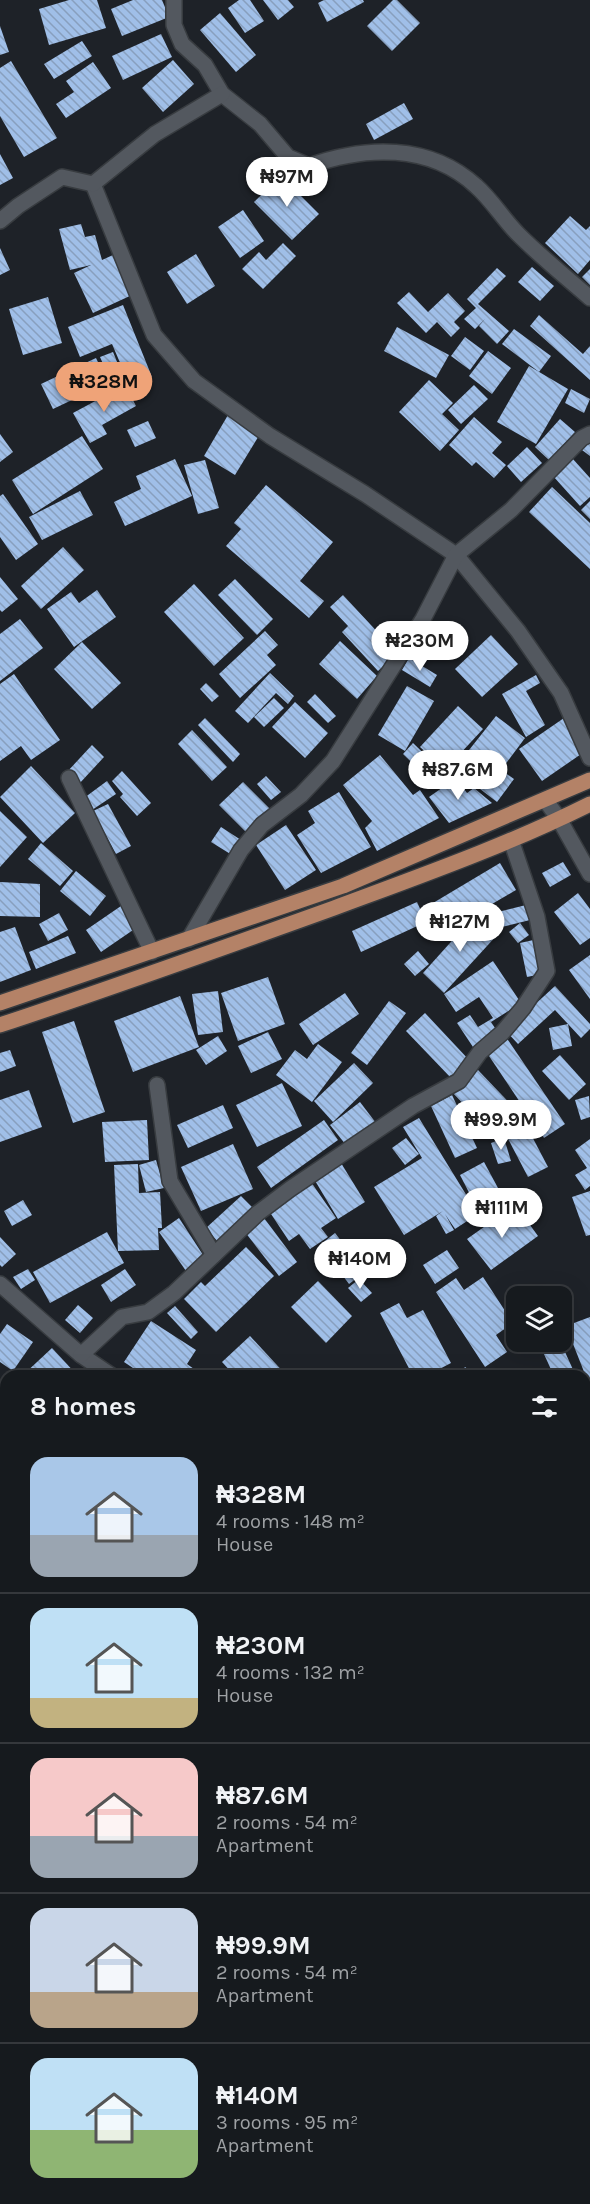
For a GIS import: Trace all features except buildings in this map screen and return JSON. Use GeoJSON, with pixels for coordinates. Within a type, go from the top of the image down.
{"type":"FeatureCollection","features":[{"type":"Feature","properties":{"kind":"main road"},"geometry":{"type":"LineString","coordinates":[[0,1003],[343,886],[546,801],[590,780]]}},
{"type":"Feature","properties":{"kind":"main road"},"geometry":{"type":"LineString","coordinates":[[0,1025],[202,956],[512,840],[590,804]]}},
{"type":"Feature","properties":{"kind":"street"},"geometry":{"type":"LineString","coordinates":[[174,0],[174,25],[182,44],[205,65],[222,93],[260,124],[288,158],[309,166],[339,155],[370,150],[409,154],[448,164],[476,185],[517,233],[590,298]]}},
{"type":"Feature","properties":{"kind":"street"},"geometry":{"type":"LineString","coordinates":[[93,184],[155,134],[222,93]]}},
{"type":"Feature","properties":{"kind":"street"},"geometry":{"type":"LineString","coordinates":[[0,221],[18,206],[62,177],[93,184]]}},
{"type":"Feature","properties":{"kind":"street"},"geometry":{"type":"LineString","coordinates":[[93,184],[154,335],[194,381],[270,436],[365,494],[456,555],[518,632],[561,693],[590,758]]}},
{"type":"Feature","properties":{"kind":"street"},"geometry":{"type":"LineString","coordinates":[[189,939],[242,850],[262,825],[301,795],[333,761],[423,619],[456,555],[511,510],[582,438],[590,434]]}},
{"type":"Feature","properties":{"kind":"street"},"geometry":{"type":"LineString","coordinates":[[69,778],[152,952]]}},
{"type":"Feature","properties":{"kind":"street"},"geometry":{"type":"LineString","coordinates":[[546,801],[559,819],[590,874]]}},
{"type":"Feature","properties":{"kind":"street"},"geometry":{"type":"LineString","coordinates":[[81,1355],[122,1317],[148,1312],[174,1293],[258,1213],[290,1189],[413,1106],[459,1081],[480,1052],[502,1033],[529,1000],[547,971],[537,917],[512,840]]}},
{"type":"Feature","properties":{"kind":"street"},"geometry":{"type":"LineString","coordinates":[[157,1085],[170,1181],[214,1256]]}},
{"type":"Feature","properties":{"kind":"street"},"geometry":{"type":"LineString","coordinates":[[0,1284],[81,1355],[103,1370]]}}]}
